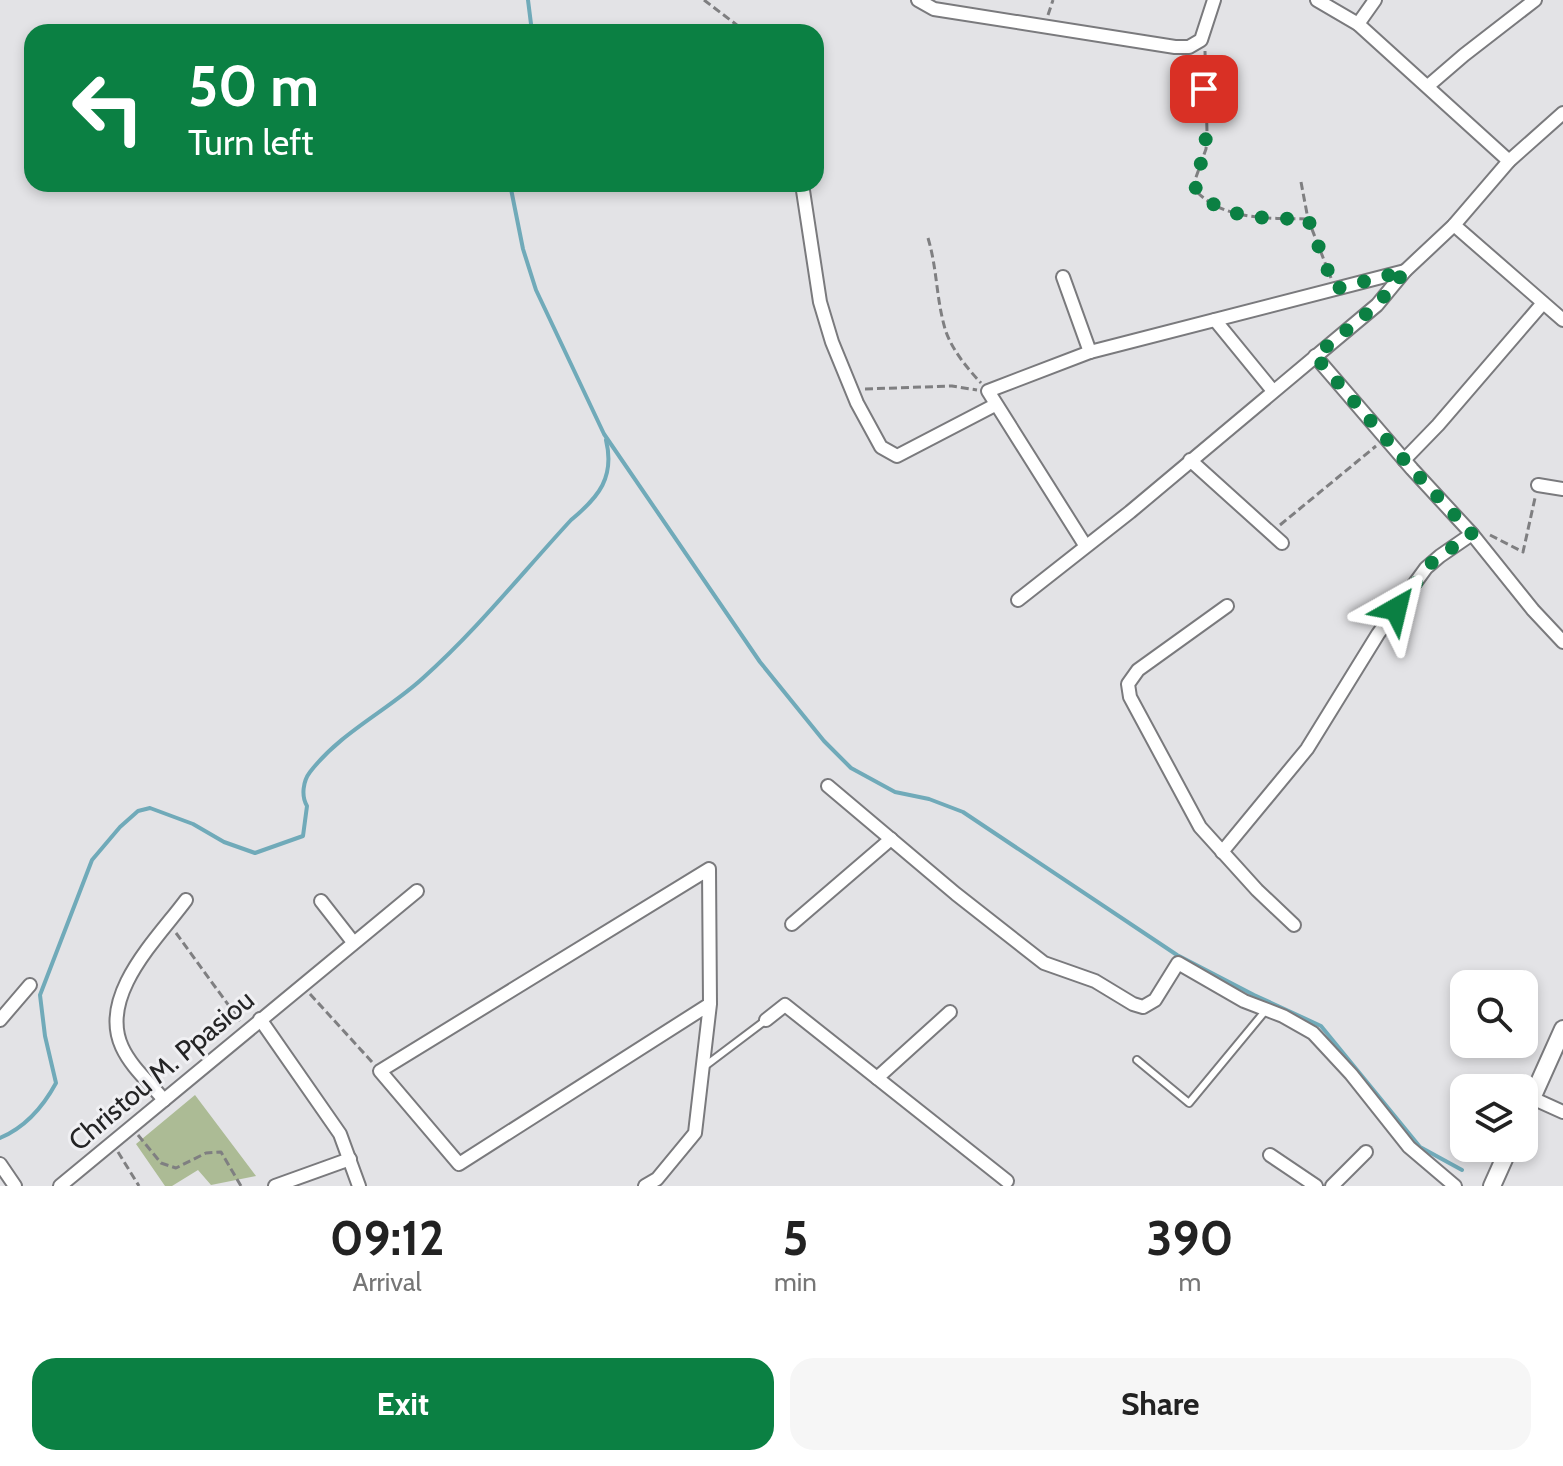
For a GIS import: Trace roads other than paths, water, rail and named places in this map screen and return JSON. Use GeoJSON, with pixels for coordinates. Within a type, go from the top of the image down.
{"type":"FeatureCollection","features":[{"type":"Feature","properties":{"kind":"main road"},"geometry":{"type":"LineString","coordinates":[[1538,1085],[1563,1029]]}},
{"type":"Feature","properties":{"kind":"main road"},"geometry":{"type":"LineString","coordinates":[[1492,1186],[1503,1162]]}},
{"type":"Feature","properties":{"kind":"street"},"geometry":{"type":"LineString","coordinates":[[918,0],[934,9],[1168,47],[1189,47],[1201,40],[1214,0]]}},
{"type":"Feature","properties":{"kind":"street"},"geometry":{"type":"LineString","coordinates":[[1317,0],[1358,24],[1509,161]]}},
{"type":"Feature","properties":{"kind":"street"},"geometry":{"type":"LineString","coordinates":[[1358,24],[1375,0]]}},
{"type":"Feature","properties":{"kind":"street"},"geometry":{"type":"LineString","coordinates":[[1428,86],[1535,0]]}},
{"type":"Feature","properties":{"kind":"street"},"geometry":{"type":"LineString","coordinates":[[1018,600],[1130,512],[1377,305],[1405,271],[1454,225],[1509,161],[1563,113]]}},
{"type":"Feature","properties":{"kind":"street"},"geometry":{"type":"LineString","coordinates":[[803,192],[820,302],[832,342],[851,389],[881,447],[897,456],[995,405]]}},
{"type":"Feature","properties":{"kind":"street"},"geometry":{"type":"LineString","coordinates":[[1454,225],[1563,320]]}},
{"type":"Feature","properties":{"kind":"street"},"geometry":{"type":"LineString","coordinates":[[1085,545],[988,391],[1090,352],[1405,271]]}},
{"type":"Feature","properties":{"kind":"street"},"geometry":{"type":"LineString","coordinates":[[1063,277],[1090,352]]}},
{"type":"Feature","properties":{"kind":"street"},"geometry":{"type":"LineString","coordinates":[[1404,460],[1543,303]]}},
{"type":"Feature","properties":{"kind":"street"},"geometry":{"type":"LineString","coordinates":[[1215,320],[1273,391]]}},
{"type":"Feature","properties":{"kind":"street"},"geometry":{"type":"LineString","coordinates":[[1315,356],[1404,460],[1478,533],[1559,638]]}},
{"type":"Feature","properties":{"kind":"street"},"geometry":{"type":"LineString","coordinates":[[1190,460],[1282,543]]}},
{"type":"Feature","properties":{"kind":"street"},"geometry":{"type":"LineString","coordinates":[[1538,485],[1563,489]]}},
{"type":"Feature","properties":{"kind":"street"},"geometry":{"type":"LineString","coordinates":[[1222,852],[1307,749],[1378,634],[1426,568],[1478,533]]}},
{"type":"Feature","properties":{"kind":"street"},"geometry":{"type":"LineString","coordinates":[[1227,606],[1138,670],[1128,684],[1130,697],[1195,820],[1294,925]]}},
{"type":"Feature","properties":{"kind":"street"},"geometry":{"type":"LineString","coordinates":[[1559,638],[1563,622]]}},
{"type":"Feature","properties":{"kind":"street"},"geometry":{"type":"LineString","coordinates":[[828,786],[1044,963],[1095,981],[1139,1007],[1152,1003],[1178,963],[1244,1001],[1292,1020],[1313,1033],[1351,1074],[1409,1147],[1455,1186]]}},
{"type":"Feature","properties":{"kind":"street"},"geometry":{"type":"LineString","coordinates":[[792,924],[891,839]]}},
{"type":"Feature","properties":{"kind":"street"},"geometry":{"type":"LineString","coordinates":[[645,1186],[657,1179],[695,1133],[710,1004],[709,869],[380,1071],[459,1164],[710,1004]]}},
{"type":"Feature","properties":{"kind":"street","name":"Christou M. Ppasiou"},"geometry":{"type":"LineString","coordinates":[[60,1186],[417,891]]}},
{"type":"Feature","properties":{"kind":"street"},"geometry":{"type":"LineString","coordinates":[[164,1100],[129,1060],[119,1040],[116,1022],[118,1002],[130,976],[186,900]]}},
{"type":"Feature","properties":{"kind":"street"},"geometry":{"type":"LineString","coordinates":[[321,901],[353,942]]}},
{"type":"Feature","properties":{"kind":"street"},"geometry":{"type":"LineString","coordinates":[[0,1020],[30,985]]}},
{"type":"Feature","properties":{"kind":"street"},"geometry":{"type":"LineString","coordinates":[[766,1020],[785,1005],[1007,1181]]}},
{"type":"Feature","properties":{"kind":"street"},"geometry":{"type":"LineString","coordinates":[[877,1078],[950,1012]]}},
{"type":"Feature","properties":{"kind":"street"},"geometry":{"type":"LineString","coordinates":[[260,1019],[327,1114],[350,1159],[359,1186]]}},
{"type":"Feature","properties":{"kind":"street"},"geometry":{"type":"LineString","coordinates":[[1538,1101],[1563,1112]]}},
{"type":"Feature","properties":{"kind":"street"},"geometry":{"type":"LineString","coordinates":[[1332,1186],[1366,1152]]}},
{"type":"Feature","properties":{"kind":"street"},"geometry":{"type":"LineString","coordinates":[[1270,1155],[1316,1186]]}},
{"type":"Feature","properties":{"kind":"street"},"geometry":{"type":"LineString","coordinates":[[275,1186],[350,1159]]}},
{"type":"Feature","properties":{"kind":"street"},"geometry":{"type":"LineString","coordinates":[[0,1164],[15,1186]]}},
{"type":"Feature","properties":{"kind":"lane"},"geometry":{"type":"LineString","coordinates":[[1137,1060],[1189,1103],[1266,1010]]}},
{"type":"Feature","properties":{"kind":"lane"},"geometry":{"type":"LineString","coordinates":[[702,1069],[766,1020]]}},
{"type":"Feature","properties":{"kind":"waterway"},"geometry":{"type":"LineString","coordinates":[[528,0],[531,24]]}},
{"type":"Feature","properties":{"kind":"waterway"},"geometry":{"type":"LineString","coordinates":[[512,192],[523,249],[536,290],[604,434],[760,662],[824,741],[851,768],[895,792],[929,799],[963,812],[1177,955],[1321,1026],[1420,1147],[1462,1170]]}},
{"type":"Feature","properties":{"kind":"waterway"},"geometry":{"type":"LineString","coordinates":[[0,1138],[33,1115],[56,1083],[45,1036],[40,995],[92,860],[120,827],[138,811],[150,808],[255,853],[303,836],[307,806],[304,789],[310,772],[350,733],[409,690],[443,660],[590,503],[606,476],[606,440]]}}]}
